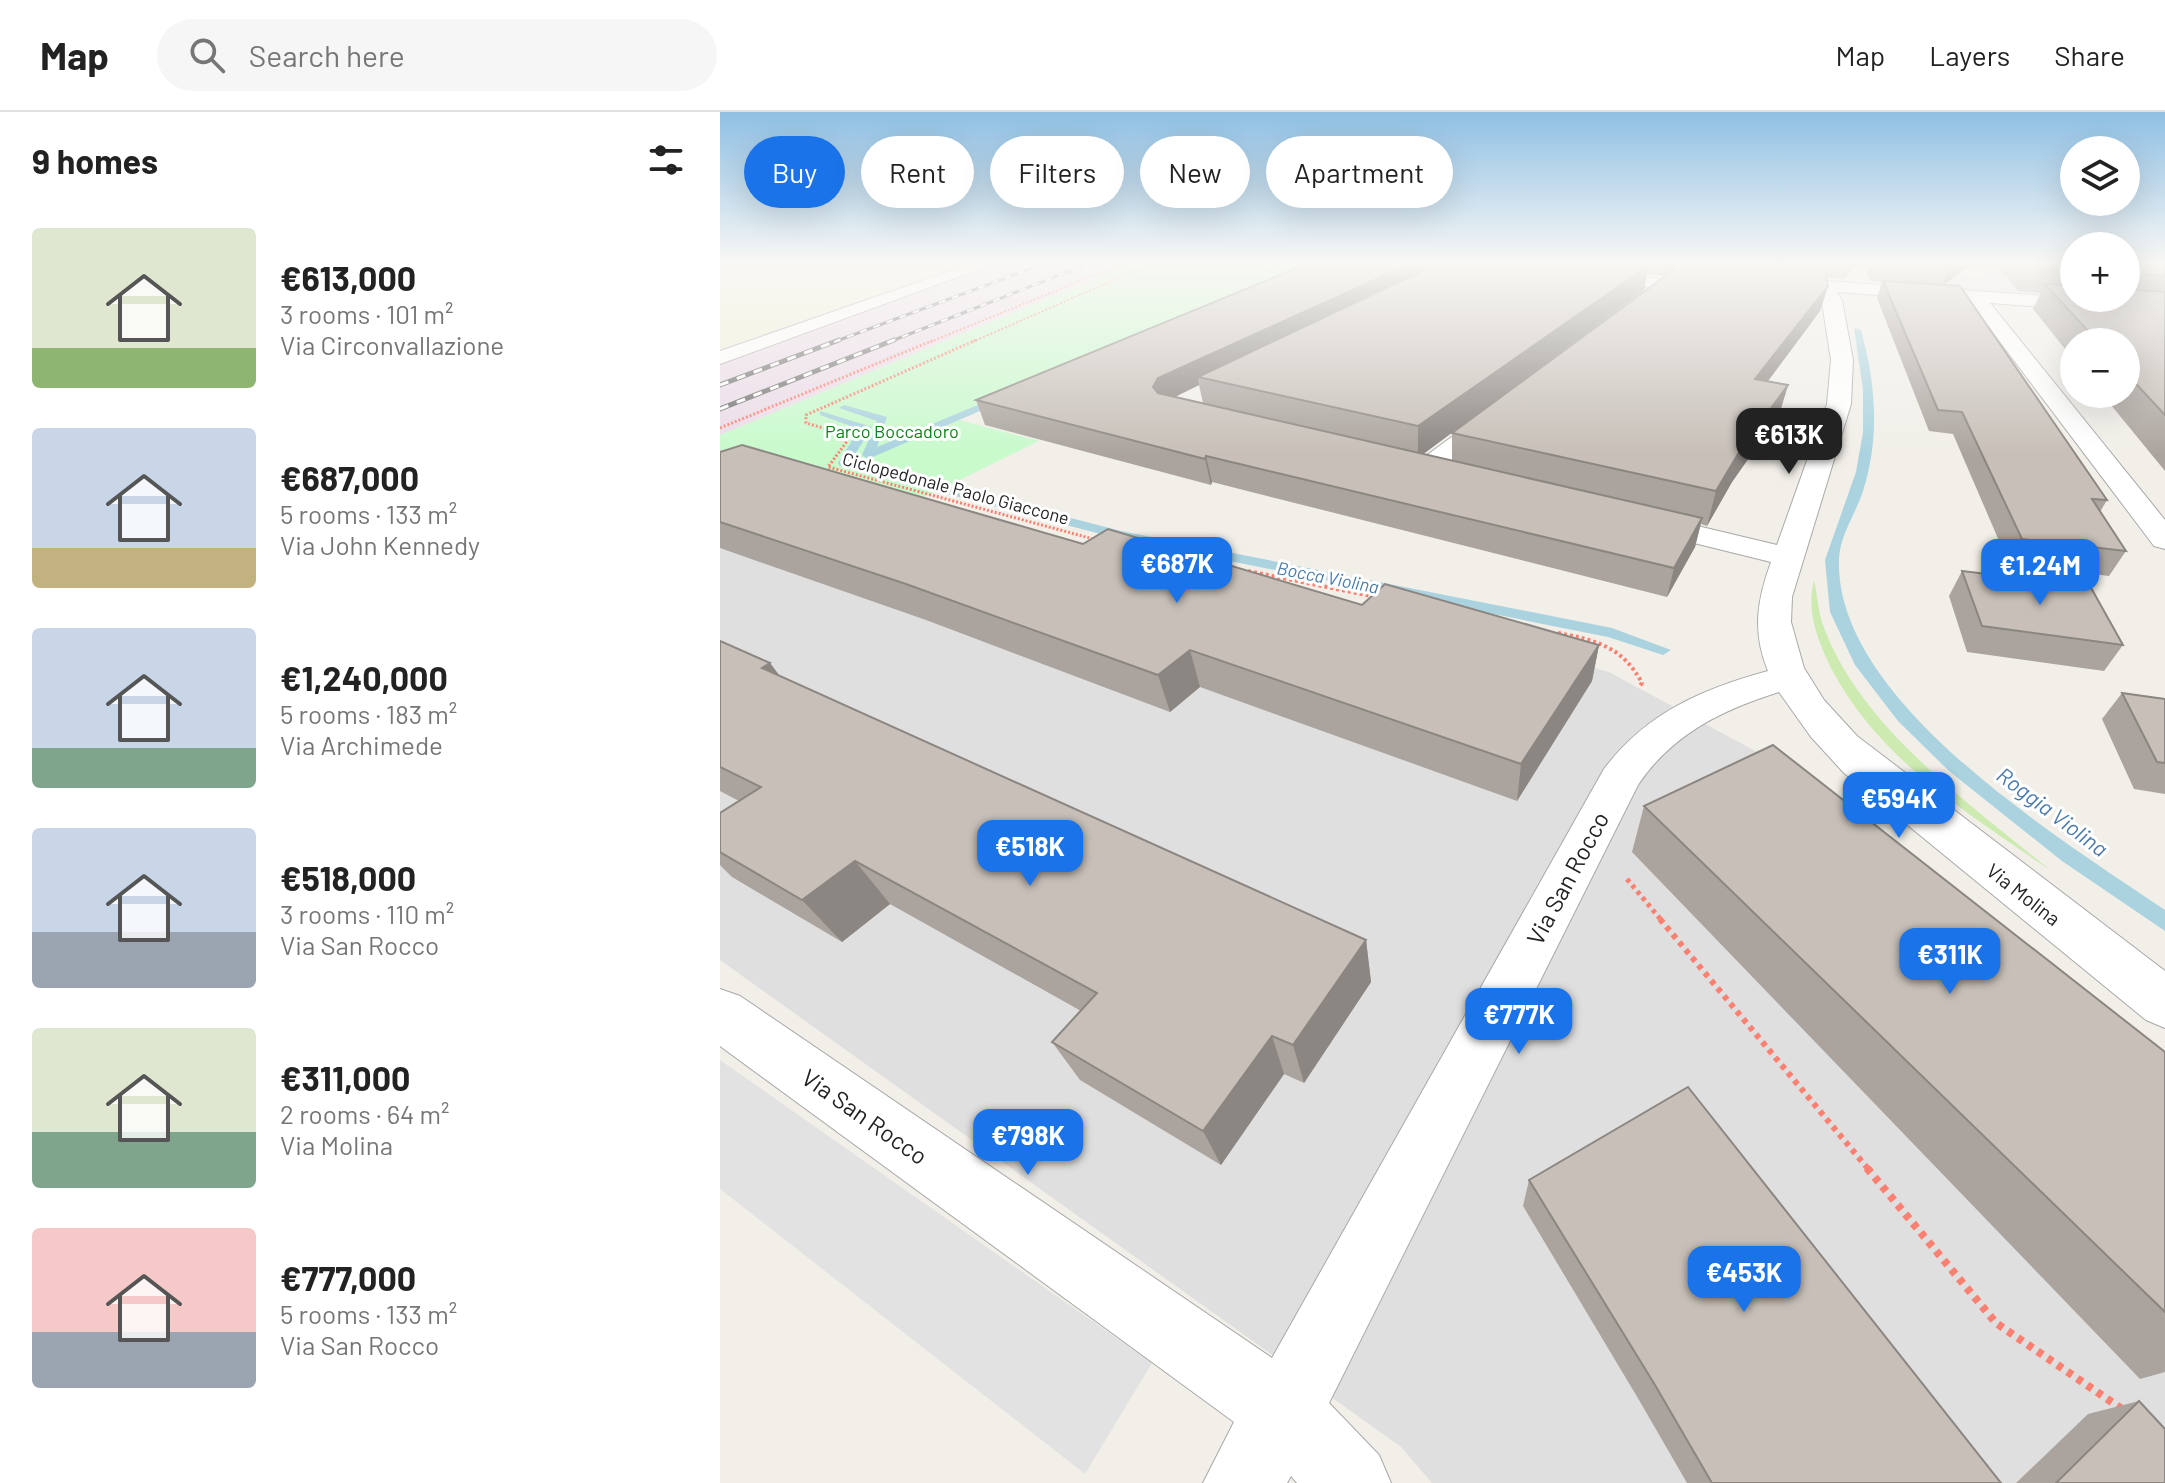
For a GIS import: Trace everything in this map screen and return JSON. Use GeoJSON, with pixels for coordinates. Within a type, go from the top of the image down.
{"type":"FeatureCollection","features":[{"type":"Feature","properties":{"kind":"street"},"geometry":{"type":"LineString","coordinates":[[720,358],[808,327]]}},
{"type":"Feature","properties":{"kind":"street","name":"Via Molina"},"geometry":{"type":"LineString","coordinates":[[1837,327],[1842,360],[1840,395],[1830,440],[1775,597],[1773,618],[1779,652],[1789,677],[1829,733],[1868,771],[2165,1003]]}},
{"type":"Feature","properties":{"kind":"street"},"geometry":{"type":"LineString","coordinates":[[1993,327],[2165,540]]}},
{"type":"Feature","properties":{"kind":"street"},"geometry":{"type":"LineString","coordinates":[[1424,470],[1520,397]]}},
{"type":"Feature","properties":{"kind":"street"},"geometry":{"type":"LineString","coordinates":[[1395,463],[1454,477]]}},
{"type":"Feature","properties":{"kind":"street"},"geometry":{"type":"LineString","coordinates":[[1619,516],[1789,557]]}},
{"type":"Feature","properties":{"kind":"street","name":"Via San Rocco"},"geometry":{"type":"LineString","coordinates":[[1284,1412],[1628,765],[1662,729],[1713,700],[1789,677]]}},
{"type":"Feature","properties":{"kind":"street","name":"Via San Rocco"},"geometry":{"type":"LineString","coordinates":[[720,1014],[1284,1412],[1351,1483]]}},
{"type":"Feature","properties":{"kind":"street"},"geometry":{"type":"LineString","coordinates":[[1243,1483],[1284,1412]]}},
{"type":"Feature","properties":{"kind":"path"},"geometry":{"type":"LineString","coordinates":[[720,428],[967,327]]}},
{"type":"Feature","properties":{"kind":"path","name":"Ciclopedonale Paolo Giaccone"},"geometry":{"type":"LineString","coordinates":[[1007,327],[806,415],[806,423],[851,436],[828,467],[1108,543]]}},
{"type":"Feature","properties":{"kind":"path"},"geometry":{"type":"LineString","coordinates":[[1248,571],[1387,599]]}},
{"type":"Feature","properties":{"kind":"path"},"geometry":{"type":"LineString","coordinates":[[1557,633],[1604,643],[1632,660],[1642,683],[1633,696]]}},
{"type":"Feature","properties":{"kind":"path"},"geometry":{"type":"LineString","coordinates":[[1590,836],[1996,1323],[2126,1412]]}},
{"type":"Feature","properties":{"kind":"shaded area"},"geometry":{"type":"Polygon","coordinates":[[[792,327],[979,327],[720,435],[720,352],[792,327]]]}},
{"type":"Feature","properties":{"kind":"shaded area"},"geometry":{"type":"Polygon","coordinates":[[[720,449],[1076,545],[1456,629],[1609,672],[1796,773],[2165,1086],[2165,1483],[1432,1483],[1401,1447],[720,960],[720,449]]]}},
{"type":"Feature","properties":{"kind":"shaded area"},"geometry":{"type":"Polygon","coordinates":[[[720,1060],[1152,1363],[1085,1474],[720,1189],[720,1060]]]}},
{"type":"Feature","properties":{"kind":"green space"},"geometry":{"type":"Polygon","coordinates":[[[720,327],[784,327],[720,349],[720,327]]]}},
{"type":"Feature","properties":{"kind":"green space","name":"Parco Boccadoro"},"geometry":{"type":"Polygon","coordinates":[[[979,327],[1174,327],[955,419],[1039,441],[913,503],[720,449],[720,435],[979,327]]]}},
{"type":"Feature","properties":{"kind":"green space"},"geometry":{"type":"Polygon","coordinates":[[[1814,580],[1822,622],[1839,659],[1861,695],[1919,760],[2050,870],[1927,782],[1874,730],[1851,701],[1821,646],[1812,614],[1814,580]]]}},
{"type":"Feature","properties":{"kind":"building"},"geometry":{"type":"Polygon","coordinates":[[[1153,327],[1271,327],[1158,378],[1153,387],[1158,393],[1702,518],[1674,568],[1206,456],[1205,459],[976,400],[1153,327]]]}},
{"type":"Feature","properties":{"kind":"building"},"geometry":{"type":"Polygon","coordinates":[[[1304,327],[1560,327],[1418,426],[1198,377],[1304,327]]]}},
{"type":"Feature","properties":{"kind":"building"},"geometry":{"type":"Polygon","coordinates":[[[1596,327],[1796,327],[1755,379],[1788,385],[1741,449],[1716,491],[1452,433],[1596,327]]]}},
{"type":"Feature","properties":{"kind":"building"},"geometry":{"type":"Polygon","coordinates":[[[1903,327],[1988,327],[2107,500],[2092,499],[2126,551],[2022,539],[1962,412],[1938,410],[1903,327]]]}},
{"type":"Feature","properties":{"kind":"building"},"geometry":{"type":"Polygon","coordinates":[[[2084,327],[2165,327],[2165,415],[2140,388],[2140,328],[2084,327]]]}},
{"type":"Feature","properties":{"kind":"building"},"geometry":{"type":"Polygon","coordinates":[[[742,445],[1083,544],[1108,529],[1362,605],[1385,584],[1599,645],[1521,764],[1190,650],[1158,675],[906,584],[720,522],[720,452],[742,445]]]}},
{"type":"Feature","properties":{"kind":"building"},"geometry":{"type":"Polygon","coordinates":[[[1962,571],[2090,586],[2123,645],[1982,626],[1962,571]]]}},
{"type":"Feature","properties":{"kind":"building"},"geometry":{"type":"Polygon","coordinates":[[[720,641],[770,663],[762,668],[1366,940],[1293,1045],[1272,1036],[1203,1131],[1052,1042],[1097,993],[855,861],[802,900],[720,852],[720,813],[761,787],[720,767],[720,641]]]}},
{"type":"Feature","properties":{"kind":"building"},"geometry":{"type":"Polygon","coordinates":[[[2122,693],[2165,699],[2165,763],[2157,762],[2122,693]]]}},
{"type":"Feature","properties":{"kind":"building"},"geometry":{"type":"Polygon","coordinates":[[[1773,745],[2165,1052],[2165,1312],[1644,806],[1773,745]]]}},
{"type":"Feature","properties":{"kind":"building"},"geometry":{"type":"Polygon","coordinates":[[[1688,1087],[2001,1483],[1712,1483],[1529,1180],[1688,1087]]]}},
{"type":"Feature","properties":{"kind":"building"},"geometry":{"type":"Polygon","coordinates":[[[2139,1401],[2165,1429],[2165,1483],[2056,1483],[2139,1401]]]}},
{"type":"Feature","properties":{"kind":"waterway","name":"Roggia Violina"},"geometry":{"type":"LineString","coordinates":[[1857,330],[1868,390],[1866,452],[1856,492],[1832,560],[1837,612],[1863,665],[1904,717],[1956,766],[2070,856],[2165,922]]}},
{"type":"Feature","properties":{"kind":"waterway"},"geometry":{"type":"LineString","coordinates":[[844,408],[883,419],[868,455],[1004,397]]}},
{"type":"Feature","properties":{"kind":"waterway","name":"Bocca Violina"},"geometry":{"type":"LineString","coordinates":[[824,413],[866,427],[844,463],[1120,535],[1612,633],[1663,650]]}},
{"type":"Feature","properties":{"kind":"railway"},"geometry":{"type":"LineString","coordinates":[[834,342],[874,327]]}},
{"type":"Feature","properties":{"kind":"railway"},"geometry":{"type":"LineString","coordinates":[[889,342],[927,327]]}},
{"type":"Feature","properties":{"kind":"railway"},"geometry":{"type":"LineString","coordinates":[[720,385],[839,340]]}},
{"type":"Feature","properties":{"kind":"railway"},"geometry":{"type":"LineString","coordinates":[[720,409],[894,340]]}}]}
